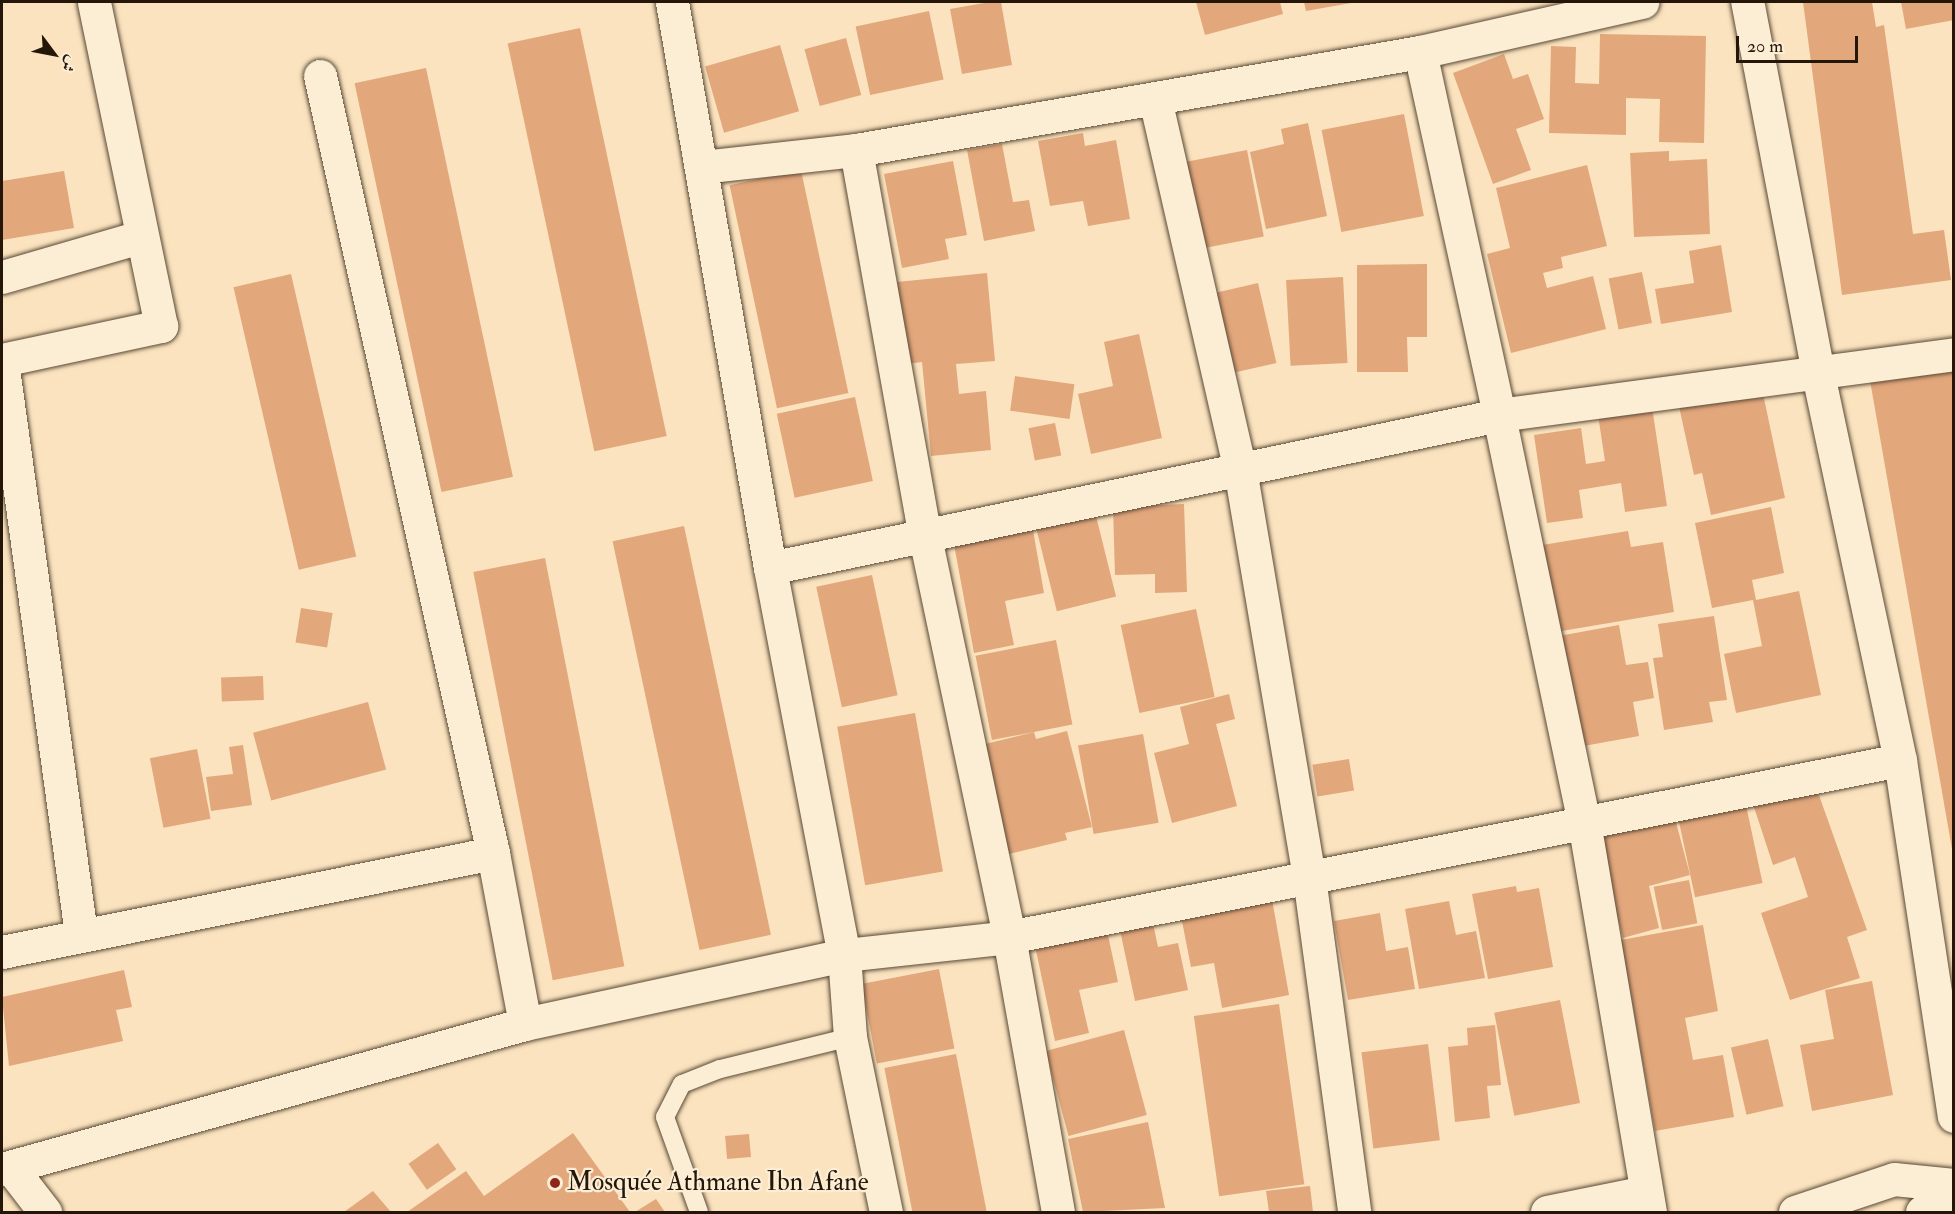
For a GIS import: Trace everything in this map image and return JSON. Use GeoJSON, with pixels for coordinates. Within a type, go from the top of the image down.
{"type":"FeatureCollection","features":[{"type":"Feature","properties":{"kind":"street"},"geometry":{"type":"LineString","coordinates":[[81,934],[2,360],[161,326],[140,237],[94,2]]}},
{"type":"Feature","properties":{"kind":"street"},"geometry":{"type":"LineString","coordinates":[[675,2],[770,568],[844,955],[850,1037],[886,1212]]}},
{"type":"Feature","properties":{"kind":"street"},"geometry":{"type":"LineString","coordinates":[[701,167],[856,150],[1155,99],[1420,52],[1642,2]]}},
{"type":"Feature","properties":{"kind":"street"},"geometry":{"type":"LineString","coordinates":[[1748,2],[1818,372],[1900,760],[1951,1078],[1953,1116]]}},
{"type":"Feature","properties":{"kind":"street"},"geometry":{"type":"LineString","coordinates":[[1420,52],[1584,823],[1648,1202],[1547,1212]]}},
{"type":"Feature","properties":{"kind":"street"},"geometry":{"type":"LineString","coordinates":[[320,76],[493,853],[525,1024]]}},
{"type":"Feature","properties":{"kind":"street"},"geometry":{"type":"LineString","coordinates":[[1155,99],[1240,469],[1310,877],[1354,1212]]}},
{"type":"Feature","properties":{"kind":"street"},"geometry":{"type":"LineString","coordinates":[[856,150],[925,537],[1009,936],[1058,1212]]}},
{"type":"Feature","properties":{"kind":"street"},"geometry":{"type":"LineString","coordinates":[[2,277],[140,237]]}},
{"type":"Feature","properties":{"kind":"street"},"geometry":{"type":"LineString","coordinates":[[770,568],[1499,415],[1953,354]]}},
{"type":"Feature","properties":{"kind":"street"},"geometry":{"type":"LineString","coordinates":[[45,1212],[6,1168],[525,1024],[844,955],[1009,936],[1900,760]]}},
{"type":"Feature","properties":{"kind":"street"},"geometry":{"type":"LineString","coordinates":[[2,951],[493,853]]}},
{"type":"Feature","properties":{"kind":"street"},"geometry":{"type":"LineString","coordinates":[[1795,1212],[1894,1179],[1953,1185]]}},
{"type":"Feature","properties":{"kind":"street"},"geometry":{"type":"LineString","coordinates":[[1922,1212],[1953,1193]]}},
{"type":"Feature","properties":{"kind":"lane"},"geometry":{"type":"LineString","coordinates":[[699,1212],[665,1117],[682,1084],[720,1069],[850,1037]]}},
{"type":"Feature","properties":{"kind":"building"},"geometry":{"type":"Polygon","coordinates":[[[1001,2],[1012,65],[962,74],[950,9],[1001,2]]]}},
{"type":"Feature","properties":{"kind":"building"},"geometry":{"type":"Polygon","coordinates":[[[1196,2],[1280,2],[1283,14],[1205,35],[1196,2]]]}},
{"type":"Feature","properties":{"kind":"building"},"geometry":{"type":"Polygon","coordinates":[[[1304,2],[1351,2],[1351,3],[1306,11],[1304,2]]]}},
{"type":"Feature","properties":{"kind":"building"},"geometry":{"type":"Polygon","coordinates":[[[1803,2],[1872,2],[1876,27],[1884,25],[1913,234],[1944,230],[1951,280],[1842,295],[1803,2]]]}},
{"type":"Feature","properties":{"kind":"building"},"geometry":{"type":"Polygon","coordinates":[[[1901,2],[1954,2],[1954,20],[1906,29],[1901,2]]]}},
{"type":"Feature","properties":{"kind":"building"},"geometry":{"type":"Polygon","coordinates":[[[929,11],[944,79],[870,95],[856,27],[929,11]]]}},
{"type":"Feature","properties":{"kind":"building"},"geometry":{"type":"Polygon","coordinates":[[[580,28],[667,436],[594,451],[508,43],[580,28]]]}},
{"type":"Feature","properties":{"kind":"building"},"geometry":{"type":"Polygon","coordinates":[[[1600,34],[1706,36],[1704,143],[1659,142],[1660,99],[1626,98],[1626,135],[1549,133],[1551,46],[1576,47],[1575,83],[1599,84],[1600,34]]]}},
{"type":"Feature","properties":{"kind":"building"},"geometry":{"type":"Polygon","coordinates":[[[846,38],[861,95],[820,106],[804,49],[846,38]]]}},
{"type":"Feature","properties":{"kind":"building"},"geometry":{"type":"Polygon","coordinates":[[[780,45],[799,111],[724,133],[705,66],[780,45]]]}},
{"type":"Feature","properties":{"kind":"building"},"geometry":{"type":"Polygon","coordinates":[[[1504,54],[1513,79],[1528,74],[1544,119],[1516,129],[1531,170],[1493,184],[1453,73],[1504,54]]]}},
{"type":"Feature","properties":{"kind":"building"},"geometry":{"type":"Polygon","coordinates":[[[426,68],[513,477],[442,492],[355,83],[426,68]]]}},
{"type":"Feature","properties":{"kind":"building"},"geometry":{"type":"Polygon","coordinates":[[[1404,114],[1424,216],[1341,232],[1322,130],[1404,114]]]}},
{"type":"Feature","properties":{"kind":"building"},"geometry":{"type":"Polygon","coordinates":[[[1308,123],[1327,216],[1266,229],[1250,152],[1284,144],[1281,129],[1308,123]]]}},
{"type":"Feature","properties":{"kind":"building"},"geometry":{"type":"Polygon","coordinates":[[[1083,133],[1085,146],[1116,140],[1130,219],[1088,226],[1083,201],[1050,206],[1038,141],[1083,133]]]}},
{"type":"Feature","properties":{"kind":"building"},"geometry":{"type":"Polygon","coordinates":[[[1002,144],[1013,202],[1029,200],[1035,231],[984,241],[967,150],[1002,144]]]}},
{"type":"Feature","properties":{"kind":"building"},"geometry":{"type":"Polygon","coordinates":[[[1247,150],[1264,236],[1198,249],[1181,163],[1247,150]]]}},
{"type":"Feature","properties":{"kind":"building"},"geometry":{"type":"Polygon","coordinates":[[[1669,151],[1669,161],[1707,159],[1710,234],[1634,237],[1630,153],[1669,151]]]}},
{"type":"Feature","properties":{"kind":"building"},"geometry":{"type":"Polygon","coordinates":[[[953,161],[967,235],[945,239],[949,259],[902,268],[884,174],[953,161]]]}},
{"type":"Feature","properties":{"kind":"building"},"geometry":{"type":"Polygon","coordinates":[[[1587,165],[1607,246],[1561,257],[1563,268],[1543,273],[1547,288],[1593,276],[1606,329],[1511,353],[1487,254],[1510,248],[1496,188],[1587,165]]]}},
{"type":"Feature","properties":{"kind":"building"},"geometry":{"type":"Polygon","coordinates":[[[801,170],[848,393],[777,408],[730,185],[801,170]]]}},
{"type":"Feature","properties":{"kind":"building"},"geometry":{"type":"Polygon","coordinates":[[[64,171],[74,228],[2,240],[2,181],[64,171]]]}},
{"type":"Feature","properties":{"kind":"building"},"geometry":{"type":"Polygon","coordinates":[[[1721,245],[1732,312],[1661,324],[1655,289],[1694,283],[1689,251],[1721,245]]]}},
{"type":"Feature","properties":{"kind":"building"},"geometry":{"type":"Polygon","coordinates":[[[1427,264],[1427,337],[1407,337],[1408,372],[1357,372],[1357,265],[1427,264]]]}},
{"type":"Feature","properties":{"kind":"building"},"geometry":{"type":"Polygon","coordinates":[[[1642,272],[1652,323],[1619,330],[1609,278],[1642,272]]]}},
{"type":"Feature","properties":{"kind":"building"},"geometry":{"type":"Polygon","coordinates":[[[987,273],[995,361],[956,364],[959,394],[986,391],[991,450],[931,456],[922,362],[905,364],[897,282],[987,273]]]}},
{"type":"Feature","properties":{"kind":"building"},"geometry":{"type":"Polygon","coordinates":[[[291,274],[356,557],[299,570],[234,287],[291,274]]]}},
{"type":"Feature","properties":{"kind":"building"},"geometry":{"type":"Polygon","coordinates":[[[1343,277],[1348,363],[1291,366],[1286,280],[1343,277]]]}},
{"type":"Feature","properties":{"kind":"building"},"geometry":{"type":"Polygon","coordinates":[[[1258,283],[1276,363],[1217,377],[1199,297],[1258,283]]]}},
{"type":"Feature","properties":{"kind":"building"},"geometry":{"type":"Polygon","coordinates":[[[1139,334],[1162,438],[1091,454],[1078,394],[1113,386],[1104,342],[1139,334]]]}},
{"type":"Feature","properties":{"kind":"building"},"geometry":{"type":"Polygon","coordinates":[[[1954,354],[1954,849],[1952,849],[1868,369],[1954,354]]]}},
{"type":"Feature","properties":{"kind":"building"},"geometry":{"type":"Polygon","coordinates":[[[1015,376],[1074,384],[1070,419],[1010,411],[1015,376]]]}},
{"type":"Feature","properties":{"kind":"building"},"geometry":{"type":"Polygon","coordinates":[[[1761,384],[1785,498],[1711,515],[1702,473],[1694,475],[1678,402],[1761,384]]]}},
{"type":"Feature","properties":{"kind":"building"},"geometry":{"type":"Polygon","coordinates":[[[855,397],[873,481],[795,498],[777,414],[855,397]]]}},
{"type":"Feature","properties":{"kind":"building"},"geometry":{"type":"Polygon","coordinates":[[[1652,407],[1667,506],[1625,512],[1621,483],[1579,490],[1583,518],[1547,523],[1534,435],[1581,428],[1586,464],[1605,461],[1598,415],[1652,407]]]}},
{"type":"Feature","properties":{"kind":"building"},"geometry":{"type":"Polygon","coordinates":[[[1055,423],[1061,455],[1035,461],[1028,428],[1055,423]]]}},
{"type":"Feature","properties":{"kind":"building"},"geometry":{"type":"Polygon","coordinates":[[[1184,504],[1187,592],[1155,593],[1155,574],[1115,575],[1113,507],[1184,504]]]}},
{"type":"Feature","properties":{"kind":"building"},"geometry":{"type":"Polygon","coordinates":[[[1771,507],[1784,573],[1752,580],[1756,600],[1799,591],[1821,695],[1736,713],[1724,654],[1762,646],[1753,600],[1712,608],[1695,523],[1771,507]]]}},
{"type":"Feature","properties":{"kind":"building"},"geometry":{"type":"Polygon","coordinates":[[[1095,512],[1116,596],[1057,611],[1036,527],[1095,512]]]}},
{"type":"Feature","properties":{"kind":"building"},"geometry":{"type":"Polygon","coordinates":[[[684,526],[771,935],[700,950],[613,541],[684,526]]]}},
{"type":"Feature","properties":{"kind":"building"},"geometry":{"type":"Polygon","coordinates":[[[1033,530],[1044,593],[1005,601],[1014,645],[974,653],[953,539],[1033,530]]]}},
{"type":"Feature","properties":{"kind":"building"},"geometry":{"type":"Polygon","coordinates":[[[1628,531],[1631,547],[1663,542],[1674,612],[1556,632],[1542,545],[1628,531]]]}},
{"type":"Feature","properties":{"kind":"building"},"geometry":{"type":"Polygon","coordinates":[[[545,558],[624,966],[553,980],[473,572],[545,558]]]}},
{"type":"Feature","properties":{"kind":"building"},"geometry":{"type":"Polygon","coordinates":[[[872,575],[898,695],[842,707],[816,587],[872,575]]]}},
{"type":"Feature","properties":{"kind":"building"},"geometry":{"type":"Polygon","coordinates":[[[301,608],[333,613],[327,648],[296,643],[301,608]]]}},
{"type":"Feature","properties":{"kind":"building"},"geometry":{"type":"Polygon","coordinates":[[[1196,609],[1215,697],[1139,713],[1121,625],[1196,609]]]}},
{"type":"Feature","properties":{"kind":"building"},"geometry":{"type":"Polygon","coordinates":[[[1714,616],[1727,700],[1709,702],[1713,722],[1664,730],[1653,658],[1663,657],[1658,624],[1714,616]]]}},
{"type":"Feature","properties":{"kind":"building"},"geometry":{"type":"Polygon","coordinates":[[[1619,625],[1626,665],[1648,662],[1654,698],[1633,702],[1639,736],[1578,747],[1559,636],[1619,625]]]}},
{"type":"Feature","properties":{"kind":"building"},"geometry":{"type":"Polygon","coordinates":[[[1056,640],[1072,724],[992,740],[976,656],[1056,640]]]}},
{"type":"Feature","properties":{"kind":"building"},"geometry":{"type":"Polygon","coordinates":[[[263,676],[264,700],[222,701],[221,677],[263,676]]]}},
{"type":"Feature","properties":{"kind":"building"},"geometry":{"type":"Polygon","coordinates":[[[1229,694],[1235,719],[1216,724],[1237,806],[1172,823],[1154,753],[1189,744],[1180,707],[1229,694]]]}},
{"type":"Feature","properties":{"kind":"building"},"geometry":{"type":"Polygon","coordinates":[[[368,702],[386,770],[271,800],[253,733],[368,702]]]}},
{"type":"Feature","properties":{"kind":"building"},"geometry":{"type":"Polygon","coordinates":[[[915,713],[943,872],[865,885],[837,727],[915,713]]]}},
{"type":"Feature","properties":{"kind":"building"},"geometry":{"type":"Polygon","coordinates":[[[1067,731],[1092,827],[1065,833],[1067,840],[1009,854],[981,745],[1034,732],[1036,739],[1067,731]]]}},
{"type":"Feature","properties":{"kind":"building"},"geometry":{"type":"Polygon","coordinates":[[[1143,734],[1159,823],[1094,834],[1078,745],[1143,734]]]}},
{"type":"Feature","properties":{"kind":"building"},"geometry":{"type":"Polygon","coordinates":[[[243,745],[252,805],[211,811],[206,777],[233,774],[229,747],[243,745]]]}},
{"type":"Feature","properties":{"kind":"building"},"geometry":{"type":"Polygon","coordinates":[[[197,749],[211,819],[163,828],[150,758],[197,749]]]}},
{"type":"Feature","properties":{"kind":"building"},"geometry":{"type":"Polygon","coordinates":[[[1349,759],[1354,791],[1317,796],[1312,765],[1349,759]]]}},
{"type":"Feature","properties":{"kind":"building"},"geometry":{"type":"Polygon","coordinates":[[[1815,784],[1867,930],[1847,937],[1860,978],[1790,1000],[1761,913],[1808,897],[1795,857],[1773,865],[1753,804],[1815,784]]]}},
{"type":"Feature","properties":{"kind":"building"},"geometry":{"type":"Polygon","coordinates":[[[1743,791],[1763,883],[1695,897],[1676,805],[1743,791]]]}},
{"type":"Feature","properties":{"kind":"building"},"geometry":{"type":"Polygon","coordinates":[[[1673,811],[1690,875],[1649,886],[1659,928],[1623,938],[1595,831],[1673,811]]]}},
{"type":"Feature","properties":{"kind":"building"},"geometry":{"type":"Polygon","coordinates":[[[1689,880],[1697,923],[1662,930],[1654,887],[1689,880]]]}},
{"type":"Feature","properties":{"kind":"building"},"geometry":{"type":"Polygon","coordinates":[[[1516,886],[1517,892],[1539,888],[1553,967],[1488,979],[1472,894],[1516,886]]]}},
{"type":"Feature","properties":{"kind":"building"},"geometry":{"type":"Polygon","coordinates":[[[1270,888],[1289,995],[1222,1008],[1214,963],[1191,967],[1179,906],[1270,888]]]}},
{"type":"Feature","properties":{"kind":"building"},"geometry":{"type":"Polygon","coordinates":[[[1449,901],[1456,935],[1476,931],[1485,978],[1419,989],[1405,909],[1449,901]]]}},
{"type":"Feature","properties":{"kind":"building"},"geometry":{"type":"Polygon","coordinates":[[[1150,909],[1158,947],[1178,943],[1188,990],[1135,1001],[1117,916],[1150,909]]]}},
{"type":"Feature","properties":{"kind":"building"},"geometry":{"type":"Polygon","coordinates":[[[1380,913],[1386,951],[1408,947],[1415,989],[1348,1000],[1334,921],[1380,913]]]}},
{"type":"Feature","properties":{"kind":"building"},"geometry":{"type":"Polygon","coordinates":[[[1105,921],[1118,982],[1079,990],[1089,1033],[1055,1041],[1033,936],[1105,921]]]}},
{"type":"Feature","properties":{"kind":"building"},"geometry":{"type":"Polygon","coordinates":[[[1703,925],[1718,1011],[1685,1018],[1693,1060],[1723,1055],[1734,1117],[1655,1131],[1621,940],[1703,925]]]}},
{"type":"Feature","properties":{"kind":"building"},"geometry":{"type":"Polygon","coordinates":[[[939,969],[954,1049],[877,1064],[861,984],[939,969]]]}},
{"type":"Feature","properties":{"kind":"building"},"geometry":{"type":"Polygon","coordinates":[[[124,970],[132,1007],[116,1010],[123,1041],[9,1066],[2,997],[124,970]]]}},
{"type":"Feature","properties":{"kind":"building"},"geometry":{"type":"Polygon","coordinates":[[[1872,981],[1893,1095],[1812,1111],[1800,1045],[1834,1039],[1825,990],[1872,981]]]}},
{"type":"Feature","properties":{"kind":"building"},"geometry":{"type":"Polygon","coordinates":[[[1560,1000],[1580,1103],[1514,1116],[1494,1013],[1560,1000]]]}},
{"type":"Feature","properties":{"kind":"building"},"geometry":{"type":"Polygon","coordinates":[[[1279,1004],[1304,1184],[1219,1196],[1194,1016],[1279,1004]]]}},
{"type":"Feature","properties":{"kind":"building"},"geometry":{"type":"Polygon","coordinates":[[[1495,1025],[1501,1085],[1487,1086],[1490,1118],[1455,1122],[1448,1047],[1468,1045],[1467,1028],[1495,1025]]]}},
{"type":"Feature","properties":{"kind":"building"},"geometry":{"type":"Polygon","coordinates":[[[1124,1030],[1147,1115],[1069,1136],[1046,1051],[1124,1030]]]}},
{"type":"Feature","properties":{"kind":"building"},"geometry":{"type":"Polygon","coordinates":[[[1768,1039],[1784,1106],[1746,1115],[1731,1048],[1768,1039]]]}},
{"type":"Feature","properties":{"kind":"building"},"geometry":{"type":"Polygon","coordinates":[[[1428,1044],[1440,1140],[1373,1148],[1361,1052],[1428,1044]]]}},
{"type":"Feature","properties":{"kind":"building"},"geometry":{"type":"Polygon","coordinates":[[[956,1054],[987,1212],[912,1212],[884,1068],[956,1054]]]}},
{"type":"Feature","properties":{"kind":"building"},"geometry":{"type":"Polygon","coordinates":[[[1148,1122],[1165,1208],[1083,1212],[1068,1139],[1148,1122]]]}},
{"type":"Feature","properties":{"kind":"building","name":"Mosquée Athmane Ibn Afane"},"geometry":{"type":"Polygon","coordinates":[[[573,1133],[630,1212],[407,1212],[466,1171],[484,1196],[573,1133]]]}},
{"type":"Feature","properties":{"kind":"building"},"geometry":{"type":"Polygon","coordinates":[[[749,1134],[751,1157],[727,1159],[725,1136],[749,1134]]]}},
{"type":"Feature","properties":{"kind":"building"},"geometry":{"type":"Polygon","coordinates":[[[438,1143],[456,1169],[427,1190],[409,1164],[438,1143]]]}},
{"type":"Feature","properties":{"kind":"building"},"geometry":{"type":"Polygon","coordinates":[[[1310,1186],[1313,1212],[1269,1212],[1266,1191],[1310,1186]]]}},
{"type":"Feature","properties":{"kind":"building"},"geometry":{"type":"Polygon","coordinates":[[[373,1191],[391,1212],[344,1212],[373,1191]]]}},
{"type":"Feature","properties":{"kind":"building","name":"Mosquée Athmane Ibn Afane"},"geometry":{"type":"Polygon","coordinates":[[[656,1199],[665,1212],[635,1212],[656,1199]]]}},
{"type":"Feature","properties":{"kind":"place","name":"Mosquée Athmane Ibn Afane"},"geometry":{"type":"Point","coordinates":[555,1183]}}]}
